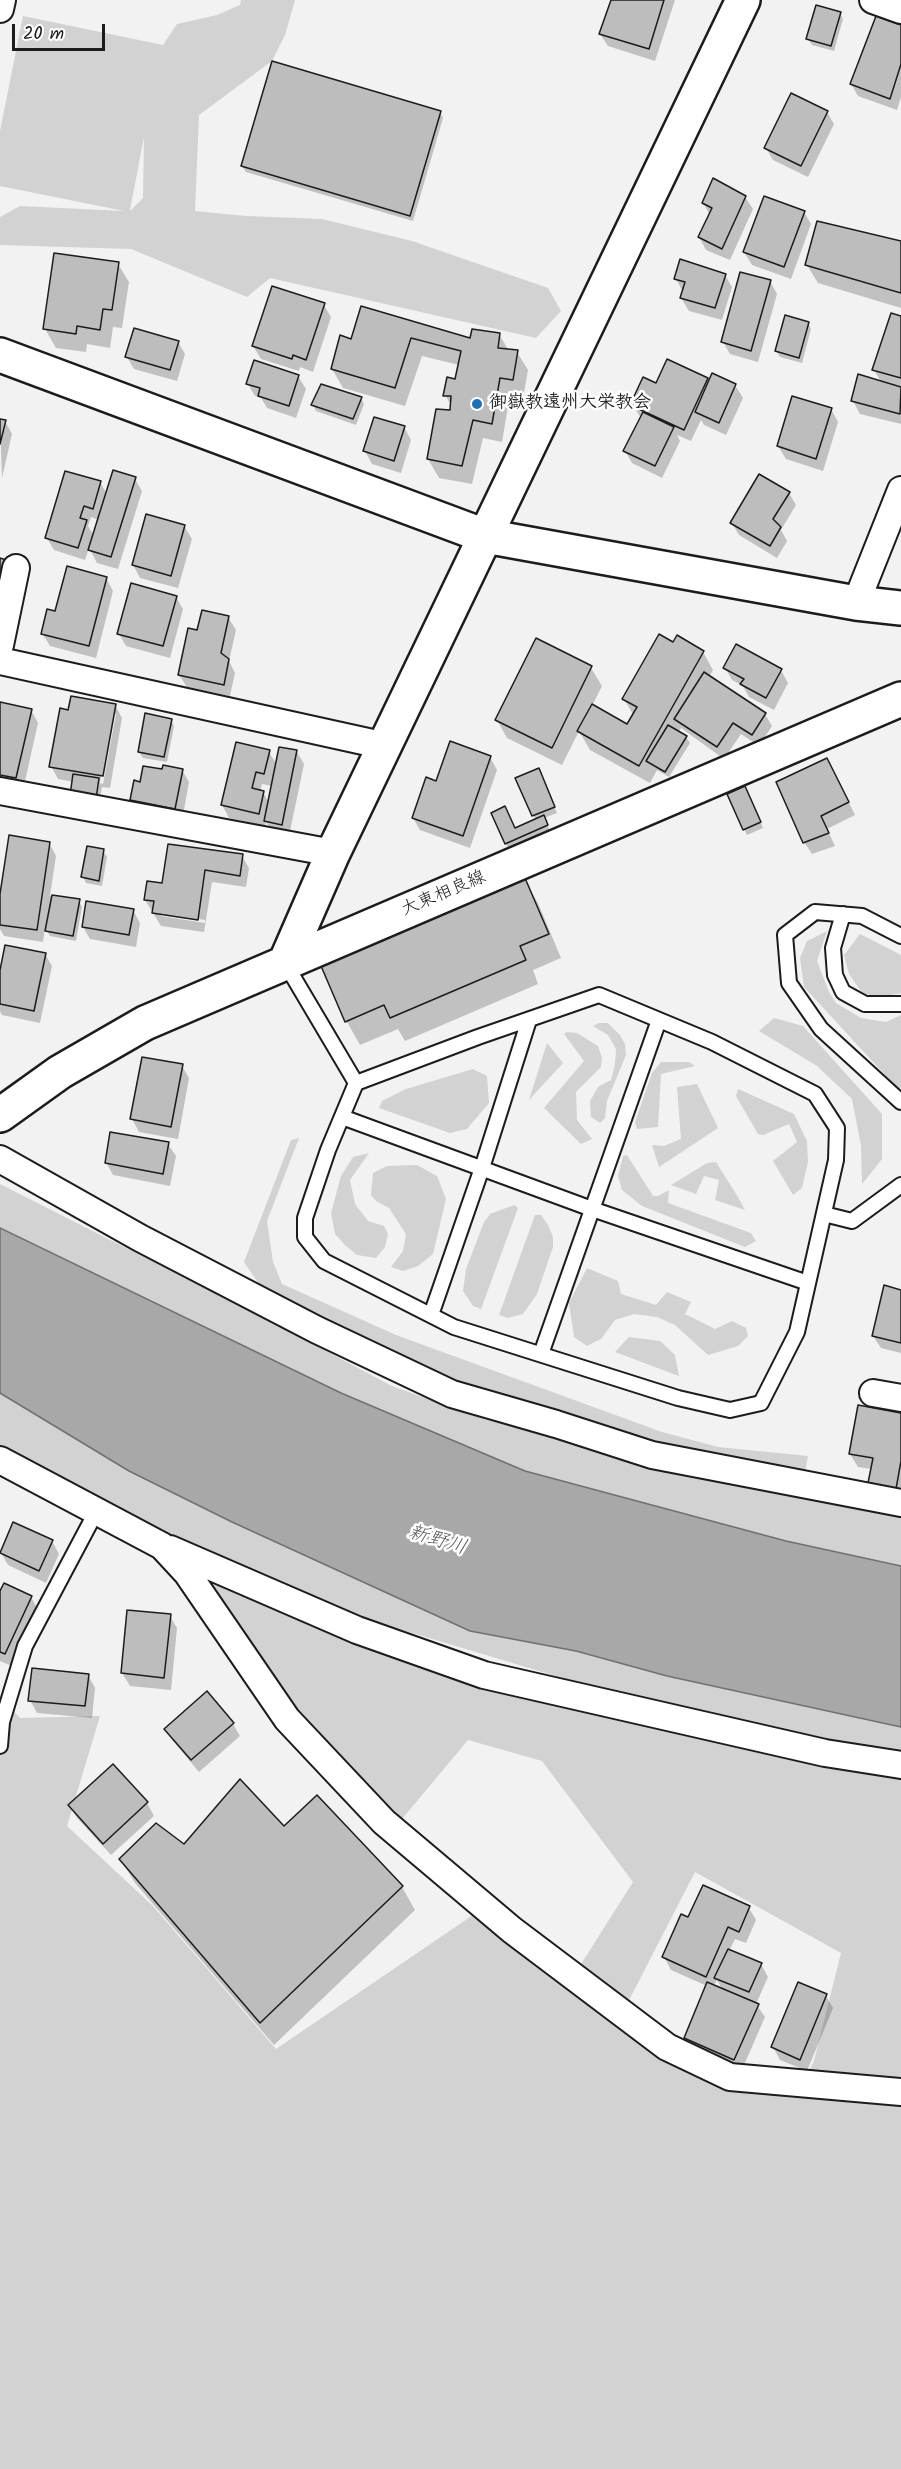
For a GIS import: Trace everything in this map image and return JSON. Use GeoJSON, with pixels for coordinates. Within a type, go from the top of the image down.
{"type":"FeatureCollection","features":[{"type":"Feature","properties":{"kind":"street"},"geometry":{"type":"LineString","coordinates":[[0,9],[2,0]]}},
{"type":"Feature","properties":{"kind":"street"},"geometry":{"type":"LineString","coordinates":[[285,963],[333,853],[743,0]]}},
{"type":"Feature","properties":{"kind":"street"},"geometry":{"type":"LineString","coordinates":[[873,0],[901,10]]}},
{"type":"Feature","properties":{"kind":"street"},"geometry":{"type":"LineString","coordinates":[[0,355],[484,536],[856,603],[901,608]]}},
{"type":"Feature","properties":{"kind":"street"},"geometry":{"type":"LineString","coordinates":[[856,603],[901,490]]}},
{"type":"Feature","properties":{"kind":"street"},"geometry":{"type":"LineString","coordinates":[[0,645],[16,568]]}},
{"type":"Feature","properties":{"kind":"street"},"geometry":{"type":"LineString","coordinates":[[0,662],[386,746]]}},
{"type":"Feature","properties":{"kind":"street","name":"大東相良線"},"geometry":{"type":"LineString","coordinates":[[0,1115],[60,1072],[145,1023],[896,707]]}},
{"type":"Feature","properties":{"kind":"street"},"geometry":{"type":"LineString","coordinates":[[5,798],[333,853]]}},
{"type":"Feature","properties":{"kind":"street"},"geometry":{"type":"LineString","coordinates":[[0,1159],[140,1238],[306,1324],[452,1394],[652,1455],[901,1503]]}},
{"type":"Feature","properties":{"kind":"street"},"geometry":{"type":"LineString","coordinates":[[873,1393],[901,1398]]}},
{"type":"Feature","properties":{"kind":"street"},"geometry":{"type":"LineString","coordinates":[[0,1460],[162,1546],[357,1630],[484,1674],[825,1753],[901,1765]]}},
{"type":"Feature","properties":{"kind":"street"},"geometry":{"type":"LineString","coordinates":[[162,1546],[187,1573],[287,1719],[384,1822],[512,1930],[667,2047],[730,2077],[901,2092]]}},
{"type":"Feature","properties":{"kind":"lane"},"geometry":{"type":"LineString","coordinates":[[901,936],[862,916],[815,912],[785,935],[789,983],[821,1029],[901,1102]]}},
{"type":"Feature","properties":{"kind":"lane"},"geometry":{"type":"LineString","coordinates":[[843,914],[833,948],[835,975],[843,992],[864,1004],[901,1004]]}},
{"type":"Feature","properties":{"kind":"lane"},"geometry":{"type":"LineString","coordinates":[[285,963],[356,1083]]}},
{"type":"Feature","properties":{"kind":"lane"},"geometry":{"type":"LineString","coordinates":[[599,995],[712,1042],[815,1094],[837,1128],[836,1160],[797,1332],[761,1403],[730,1410],[678,1398],[454,1327],[324,1261],[305,1237],[305,1218],[328,1150],[356,1083],[529,1020],[599,995]]}},
{"type":"Feature","properties":{"kind":"lane"},"geometry":{"type":"LineString","coordinates":[[431,1315],[482,1168],[529,1020]]}},
{"type":"Feature","properties":{"kind":"lane"},"geometry":{"type":"LineString","coordinates":[[541,1354],[659,1020]]}},
{"type":"Feature","properties":{"kind":"lane"},"geometry":{"type":"LineString","coordinates":[[342,1117],[592,1209],[808,1282]]}},
{"type":"Feature","properties":{"kind":"lane"},"geometry":{"type":"LineString","coordinates":[[824,1214],[852,1221],[901,1183]]}},
{"type":"Feature","properties":{"kind":"lane"},"geometry":{"type":"LineString","coordinates":[[0,1746],[2,1722],[25,1646],[96,1512]]}},
{"type":"Feature","properties":{"kind":"shaded area"},"geometry":{"type":"Polygon","coordinates":[[[241,0],[295,0],[285,35],[272,61],[199,115],[195,211],[322,219],[412,241],[548,288],[561,311],[536,338],[270,278],[247,297],[131,249],[0,245],[0,217],[20,206],[124,211],[0,186],[0,131],[23,16],[163,45],[177,24],[217,15],[240,5],[241,0]],[[144,137],[130,211],[143,198],[144,137]]]}},
{"type":"Feature","properties":{"kind":"shaded area"},"geometry":{"type":"Polygon","coordinates":[[[827,931],[817,961],[829,992],[836,1003],[861,1018],[886,1022],[901,1015],[901,1088],[898,1089],[804,987],[800,958],[807,941],[827,931]]]}},
{"type":"Feature","properties":{"kind":"shaded area"},"geometry":{"type":"Polygon","coordinates":[[[860,934],[901,955],[901,993],[880,997],[860,990],[849,974],[844,955],[860,934]]]}},
{"type":"Feature","properties":{"kind":"shaded area"},"geometry":{"type":"Polygon","coordinates":[[[774,1018],[803,1026],[882,1114],[882,1159],[862,1184],[861,1146],[852,1099],[817,1066],[759,1031],[774,1018]]]}},
{"type":"Feature","properties":{"kind":"shaded area"},"geometry":{"type":"Polygon","coordinates":[[[608,1023],[620,1035],[625,1044],[626,1055],[607,1101],[605,1118],[600,1123],[591,1117],[590,1101],[598,1087],[611,1080],[616,1049],[608,1035],[593,1026],[608,1023]]]}},
{"type":"Feature","properties":{"kind":"shaded area"},"geometry":{"type":"Polygon","coordinates":[[[577,1033],[598,1046],[602,1058],[601,1067],[576,1092],[577,1120],[592,1139],[581,1144],[544,1108],[584,1061],[564,1034],[577,1033]]]}},
{"type":"Feature","properties":{"kind":"shaded area"},"geometry":{"type":"Polygon","coordinates":[[[547,1043],[563,1063],[529,1100],[547,1043]]]}},
{"type":"Feature","properties":{"kind":"shaded area"},"geometry":{"type":"Polygon","coordinates":[[[661,1062],[689,1062],[695,1066],[661,1074],[658,1127],[637,1129],[635,1122],[652,1073],[661,1062]]]}},
{"type":"Feature","properties":{"kind":"shaded area"},"geometry":{"type":"Polygon","coordinates":[[[473,1069],[487,1076],[489,1103],[467,1129],[450,1133],[379,1108],[382,1101],[406,1089],[473,1069]]]}},
{"type":"Feature","properties":{"kind":"shaded area"},"geometry":{"type":"Polygon","coordinates":[[[697,1084],[718,1128],[659,1167],[652,1145],[664,1146],[681,1139],[677,1087],[697,1084]]]}},
{"type":"Feature","properties":{"kind":"shaded area"},"geometry":{"type":"Polygon","coordinates":[[[738,1089],[794,1114],[807,1141],[808,1162],[802,1188],[793,1195],[773,1161],[797,1142],[789,1124],[763,1135],[758,1134],[736,1096],[738,1089]]]}},
{"type":"Feature","properties":{"kind":"shaded area"},"geometry":{"type":"Polygon","coordinates":[[[299,1138],[267,1221],[273,1262],[282,1284],[396,1335],[662,1432],[718,1447],[808,1456],[804,1478],[727,1466],[459,1384],[270,1300],[244,1262],[291,1140],[299,1138]]]}},
{"type":"Feature","properties":{"kind":"shaded area"},"geometry":{"type":"Polygon","coordinates":[[[369,1153],[350,1180],[355,1204],[368,1221],[384,1226],[388,1234],[385,1247],[376,1258],[357,1255],[345,1245],[335,1234],[331,1213],[341,1176],[353,1157],[369,1153]]]}},
{"type":"Feature","properties":{"kind":"shaded area"},"geometry":{"type":"Polygon","coordinates":[[[627,1155],[653,1196],[669,1190],[668,1203],[751,1233],[756,1241],[745,1247],[642,1206],[622,1190],[618,1176],[623,1156],[627,1155]]]}},
{"type":"Feature","properties":{"kind":"shaded area"},"geometry":{"type":"Polygon","coordinates":[[[716,1162],[745,1210],[715,1200],[719,1180],[704,1176],[696,1194],[671,1185],[707,1163],[716,1162]]]}},
{"type":"Feature","properties":{"kind":"shaded area"},"geometry":{"type":"Polygon","coordinates":[[[417,1165],[437,1176],[446,1199],[433,1254],[418,1266],[403,1271],[391,1267],[403,1251],[406,1234],[389,1208],[376,1201],[371,1195],[373,1173],[387,1166],[417,1165]]]}},
{"type":"Feature","properties":{"kind":"shaded area"},"geometry":{"type":"Polygon","coordinates":[[[0,1184],[392,1386],[486,1420],[793,1485],[901,1501],[901,2469],[0,2469],[0,1697],[20,1718],[100,1716],[67,1826],[153,1906],[276,2049],[473,1915],[617,2005],[576,1972],[633,1882],[542,1761],[468,1740],[402,1819],[303,1727],[207,1574],[463,1668],[742,1732],[356,1616],[173,1545],[0,1453],[0,1184]],[[695,1872],[624,2010],[730,2077],[803,2083],[814,2061],[841,1953],[695,1872]]]}},
{"type":"Feature","properties":{"kind":"shaded area"},"geometry":{"type":"Polygon","coordinates":[[[514,1205],[518,1208],[481,1309],[473,1306],[463,1291],[466,1269],[484,1222],[490,1214],[514,1205]]]}},
{"type":"Feature","properties":{"kind":"shaded area"},"geometry":{"type":"Polygon","coordinates":[[[535,1215],[541,1215],[548,1225],[553,1237],[553,1247],[537,1294],[523,1314],[508,1318],[499,1315],[535,1215]]]}},
{"type":"Feature","properties":{"kind":"shaded area"},"geometry":{"type":"Polygon","coordinates":[[[587,1268],[618,1281],[621,1294],[656,1305],[667,1292],[691,1302],[685,1314],[715,1329],[732,1321],[746,1328],[748,1336],[738,1346],[708,1355],[675,1325],[657,1317],[634,1314],[615,1320],[601,1339],[587,1346],[574,1337],[569,1303],[587,1268]]]}},
{"type":"Feature","properties":{"kind":"shaded area"},"geometry":{"type":"Polygon","coordinates":[[[629,1337],[660,1341],[675,1355],[679,1376],[615,1352],[629,1337]]]}},
{"type":"Feature","properties":{"kind":"water","name":"新野川"},"geometry":{"type":"Polygon","coordinates":[[[0,1228],[341,1393],[525,1471],[786,1541],[901,1566],[901,1727],[667,1676],[576,1651],[470,1631],[232,1522],[129,1471],[0,1393],[0,1228]]]}},
{"type":"Feature","properties":{"kind":"building"},"geometry":{"type":"Polygon","coordinates":[[[611,0],[664,0],[649,49],[599,34],[611,0]]]}},
{"type":"Feature","properties":{"kind":"building"},"geometry":{"type":"Polygon","coordinates":[[[816,5],[841,12],[831,46],[806,39],[816,5]]]}},
{"type":"Feature","properties":{"kind":"building"},"geometry":{"type":"Polygon","coordinates":[[[876,16],[901,25],[901,64],[890,99],[850,84],[876,16]]]}},
{"type":"Feature","properties":{"kind":"building"},"geometry":{"type":"Polygon","coordinates":[[[272,61],[441,111],[410,216],[241,166],[272,61]]]}},
{"type":"Feature","properties":{"kind":"building"},"geometry":{"type":"Polygon","coordinates":[[[791,93],[828,111],[801,166],[764,148],[791,93]]]}},
{"type":"Feature","properties":{"kind":"building"},"geometry":{"type":"Polygon","coordinates":[[[713,178],[746,196],[722,249],[698,237],[712,208],[702,203],[713,178]]]}},
{"type":"Feature","properties":{"kind":"building"},"geometry":{"type":"Polygon","coordinates":[[[764,196],[805,211],[784,267],[743,252],[764,196]]]}},
{"type":"Feature","properties":{"kind":"building"},"geometry":{"type":"Polygon","coordinates":[[[817,221],[901,241],[901,293],[805,265],[817,221]]]}},
{"type":"Feature","properties":{"kind":"building"},"geometry":{"type":"Polygon","coordinates":[[[54,253],[119,262],[112,310],[103,309],[100,330],[77,326],[76,334],[43,329],[54,253]]]}},
{"type":"Feature","properties":{"kind":"building"},"geometry":{"type":"Polygon","coordinates":[[[680,259],[726,274],[715,308],[680,298],[685,282],[674,279],[680,259]]]}},
{"type":"Feature","properties":{"kind":"building"},"geometry":{"type":"Polygon","coordinates":[[[740,272],[771,280],[751,351],[721,342],[740,272]]]}},
{"type":"Feature","properties":{"kind":"building"},"geometry":{"type":"Polygon","coordinates":[[[272,286],[325,303],[306,360],[293,355],[292,359],[252,346],[272,286]]]}},
{"type":"Feature","properties":{"kind":"building"},"geometry":{"type":"Polygon","coordinates":[[[361,306],[470,338],[472,329],[500,333],[498,348],[518,350],[513,380],[500,378],[492,424],[473,420],[462,466],[427,459],[436,409],[450,410],[451,396],[443,396],[447,377],[455,379],[461,351],[411,338],[395,388],[331,369],[340,335],[351,339],[361,306]]]}},
{"type":"Feature","properties":{"kind":"building"},"geometry":{"type":"Polygon","coordinates":[[[891,313],[901,316],[901,378],[872,370],[891,313]]]}},
{"type":"Feature","properties":{"kind":"building"},"geometry":{"type":"Polygon","coordinates":[[[785,315],[809,322],[799,358],[775,351],[785,315]]]}},
{"type":"Feature","properties":{"kind":"building"},"geometry":{"type":"Polygon","coordinates":[[[134,328],[179,341],[170,370],[125,357],[134,328]]]}},
{"type":"Feature","properties":{"kind":"building"},"geometry":{"type":"Polygon","coordinates":[[[667,359],[708,378],[684,430],[630,405],[643,377],[656,383],[667,359]]]}},
{"type":"Feature","properties":{"kind":"building"},"geometry":{"type":"Polygon","coordinates":[[[254,360],[299,375],[289,406],[258,396],[260,388],[246,384],[254,360]]]}},
{"type":"Feature","properties":{"kind":"building"},"geometry":{"type":"Polygon","coordinates":[[[712,373],[736,384],[719,423],[695,412],[712,373]]]}},
{"type":"Feature","properties":{"kind":"building"},"geometry":{"type":"Polygon","coordinates":[[[858,374],[901,387],[900,414],[851,401],[858,374]]]}},
{"type":"Feature","properties":{"kind":"building"},"geometry":{"type":"Polygon","coordinates":[[[321,384],[362,397],[353,419],[311,405],[321,384]]]}},
{"type":"Feature","properties":{"kind":"building"},"geometry":{"type":"Polygon","coordinates":[[[792,396],[832,408],[816,459],[777,446],[792,396]]]}},
{"type":"Feature","properties":{"kind":"building"},"geometry":{"type":"Polygon","coordinates":[[[643,412],[674,427],[655,466],[623,451],[643,412]]]}},
{"type":"Feature","properties":{"kind":"building"},"geometry":{"type":"Polygon","coordinates":[[[374,417],[405,426],[394,461],[363,451],[374,417]]]}},
{"type":"Feature","properties":{"kind":"building"},"geometry":{"type":"Polygon","coordinates":[[[0,419],[6,420],[0,444],[0,419]]]}},
{"type":"Feature","properties":{"kind":"building"},"geometry":{"type":"Polygon","coordinates":[[[113,470],[136,477],[111,557],[88,550],[113,470]]]}},
{"type":"Feature","properties":{"kind":"building"},"geometry":{"type":"Polygon","coordinates":[[[65,471],[101,481],[93,509],[84,506],[80,518],[87,520],[78,548],[45,538],[65,471]]]}},
{"type":"Feature","properties":{"kind":"building"},"geometry":{"type":"Polygon","coordinates":[[[759,474],[790,492],[773,519],[781,527],[770,546],[730,523],[759,474]]]}},
{"type":"Feature","properties":{"kind":"building"},"geometry":{"type":"Polygon","coordinates":[[[146,514],[185,525],[171,576],[132,565],[146,514]]]}},
{"type":"Feature","properties":{"kind":"building"},"geometry":{"type":"Polygon","coordinates":[[[0,558],[6,560],[0,583],[0,558]]]}},
{"type":"Feature","properties":{"kind":"building"},"geometry":{"type":"Polygon","coordinates":[[[67,566],[107,577],[89,646],[41,634],[47,609],[55,611],[67,566]]]}},
{"type":"Feature","properties":{"kind":"building"},"geometry":{"type":"Polygon","coordinates":[[[131,583],[177,596],[163,646],[117,634],[131,583]]]}},
{"type":"Feature","properties":{"kind":"building"},"geometry":{"type":"Polygon","coordinates":[[[202,610],[229,616],[221,653],[229,659],[224,685],[178,675],[188,628],[197,630],[202,610]]]}},
{"type":"Feature","properties":{"kind":"building"},"geometry":{"type":"Polygon","coordinates":[[[659,634],[673,642],[677,635],[704,651],[639,766],[577,731],[592,704],[627,724],[637,707],[622,699],[659,634]]]}},
{"type":"Feature","properties":{"kind":"building"},"geometry":{"type":"Polygon","coordinates":[[[536,638],[592,666],[552,748],[495,720],[536,638]]]}},
{"type":"Feature","properties":{"kind":"building"},"geometry":{"type":"Polygon","coordinates":[[[736,644],[782,669],[766,698],[740,684],[744,679],[723,668],[736,644]]]}},
{"type":"Feature","properties":{"kind":"building"},"geometry":{"type":"Polygon","coordinates":[[[704,672],[766,713],[752,735],[733,723],[717,747],[674,719],[704,672]]]}},
{"type":"Feature","properties":{"kind":"building"},"geometry":{"type":"Polygon","coordinates":[[[71,696],[116,704],[103,776],[49,767],[60,708],[68,710],[71,696]]]}},
{"type":"Feature","properties":{"kind":"building"},"geometry":{"type":"Polygon","coordinates":[[[0,702],[32,709],[16,778],[0,775],[0,702]]]}},
{"type":"Feature","properties":{"kind":"building"},"geometry":{"type":"Polygon","coordinates":[[[145,713],[172,719],[164,757],[138,752],[145,713]]]}},
{"type":"Feature","properties":{"kind":"building"},"geometry":{"type":"Polygon","coordinates":[[[668,725],[687,736],[665,772],[646,761],[668,725]]]}},
{"type":"Feature","properties":{"kind":"building"},"geometry":{"type":"Polygon","coordinates":[[[450,741],[491,756],[463,836],[412,818],[426,777],[436,781],[450,741]]]}},
{"type":"Feature","properties":{"kind":"building"},"geometry":{"type":"Polygon","coordinates":[[[236,742],[270,750],[264,774],[256,772],[252,788],[264,791],[259,814],[221,805],[236,742]]]}},
{"type":"Feature","properties":{"kind":"building"},"geometry":{"type":"Polygon","coordinates":[[[279,747],[297,750],[282,825],[264,821],[279,747]]]}},
{"type":"Feature","properties":{"kind":"building"},"geometry":{"type":"Polygon","coordinates":[[[827,758],[849,802],[821,816],[829,833],[803,843],[776,782],[827,758]]]}},
{"type":"Feature","properties":{"kind":"building"},"geometry":{"type":"Polygon","coordinates":[[[163,765],[183,769],[175,809],[130,800],[134,780],[140,782],[143,766],[162,769],[163,765]]]}},
{"type":"Feature","properties":{"kind":"building"},"geometry":{"type":"Polygon","coordinates":[[[539,768],[555,807],[532,816],[515,778],[539,768]]]}},
{"type":"Feature","properties":{"kind":"building"},"geometry":{"type":"Polygon","coordinates":[[[73,774],[99,778],[96,799],[70,795],[73,774]]]}},
{"type":"Feature","properties":{"kind":"building"},"geometry":{"type":"Polygon","coordinates":[[[745,786],[761,822],[743,830],[727,794],[745,786]]]}},
{"type":"Feature","properties":{"kind":"building"},"geometry":{"type":"Polygon","coordinates":[[[505,806],[515,828],[544,815],[548,825],[505,844],[491,813],[505,806]]]}},
{"type":"Feature","properties":{"kind":"building"},"geometry":{"type":"Polygon","coordinates":[[[9,835],[50,842],[37,930],[0,925],[0,894],[9,835]]]}},
{"type":"Feature","properties":{"kind":"building"},"geometry":{"type":"Polygon","coordinates":[[[168,844],[243,854],[240,876],[205,870],[198,920],[152,913],[154,901],[144,900],[147,881],[162,883],[168,844]]]}},
{"type":"Feature","properties":{"kind":"building"},"geometry":{"type":"Polygon","coordinates":[[[87,846],[104,849],[99,881],[81,877],[87,846]]]}},
{"type":"Feature","properties":{"kind":"building"},"geometry":{"type":"Polygon","coordinates":[[[525,878],[549,934],[520,946],[526,960],[390,1018],[384,1005],[345,1022],[321,966],[525,878]]]}},
{"type":"Feature","properties":{"kind":"building"},"geometry":{"type":"Polygon","coordinates":[[[52,895],[80,899],[73,936],[45,931],[52,895]]]}},
{"type":"Feature","properties":{"kind":"building"},"geometry":{"type":"Polygon","coordinates":[[[86,901],[134,909],[129,935],[82,927],[86,901]]]}},
{"type":"Feature","properties":{"kind":"building"},"geometry":{"type":"Polygon","coordinates":[[[5,945],[46,953],[34,1011],[0,1004],[0,970],[5,945]]]}},
{"type":"Feature","properties":{"kind":"building"},"geometry":{"type":"Polygon","coordinates":[[[142,1057],[183,1064],[171,1127],[130,1119],[142,1057]]]}},
{"type":"Feature","properties":{"kind":"building"},"geometry":{"type":"Polygon","coordinates":[[[110,1132],[169,1142],[163,1174],[105,1163],[110,1132]]]}},
{"type":"Feature","properties":{"kind":"building"},"geometry":{"type":"Polygon","coordinates":[[[884,1285],[901,1290],[901,1343],[872,1336],[884,1285]]]}},
{"type":"Feature","properties":{"kind":"building"},"geometry":{"type":"Polygon","coordinates":[[[858,1405],[901,1413],[901,1461],[896,1489],[868,1483],[873,1458],[849,1454],[858,1405]]]}},
{"type":"Feature","properties":{"kind":"building"},"geometry":{"type":"Polygon","coordinates":[[[13,1522],[53,1540],[39,1571],[0,1553],[13,1522]]]}},
{"type":"Feature","properties":{"kind":"building"},"geometry":{"type":"Polygon","coordinates":[[[4,1583],[32,1596],[5,1654],[0,1652],[0,1591],[4,1583]]]}},
{"type":"Feature","properties":{"kind":"building"},"geometry":{"type":"Polygon","coordinates":[[[127,1610],[171,1614],[164,1678],[121,1673],[127,1610]]]}},
{"type":"Feature","properties":{"kind":"building"},"geometry":{"type":"Polygon","coordinates":[[[32,1668],[89,1674],[85,1706],[28,1701],[32,1668]]]}},
{"type":"Feature","properties":{"kind":"building"},"geometry":{"type":"Polygon","coordinates":[[[207,1691],[234,1723],[191,1760],[164,1729],[207,1691]]]}},
{"type":"Feature","properties":{"kind":"building"},"geometry":{"type":"Polygon","coordinates":[[[113,1764],[148,1802],[103,1844],[68,1805],[113,1764]]]}},
{"type":"Feature","properties":{"kind":"building"},"geometry":{"type":"Polygon","coordinates":[[[240,1779],[284,1826],[317,1795],[403,1886],[260,2023],[119,1859],[156,1823],[184,1844],[240,1779]]]}},
{"type":"Feature","properties":{"kind":"building"},"geometry":{"type":"Polygon","coordinates":[[[703,1885],[750,1906],[739,1932],[728,1927],[706,1977],[662,1957],[681,1914],[688,1917],[703,1885]]]}},
{"type":"Feature","properties":{"kind":"building"},"geometry":{"type":"Polygon","coordinates":[[[728,1949],[762,1963],[749,1992],[714,1978],[728,1949]]]}},
{"type":"Feature","properties":{"kind":"building"},"geometry":{"type":"Polygon","coordinates":[[[707,1982],[759,2004],[734,2060],[684,2038],[707,1982]]]}},
{"type":"Feature","properties":{"kind":"building"},"geometry":{"type":"Polygon","coordinates":[[[798,1982],[827,1994],[800,2060],[771,2047],[798,1982]]]}},
{"type":"Feature","properties":{"kind":"place","name":"御嶽教遠州大栄教会"},"geometry":{"type":"Point","coordinates":[477,404]}}]}
